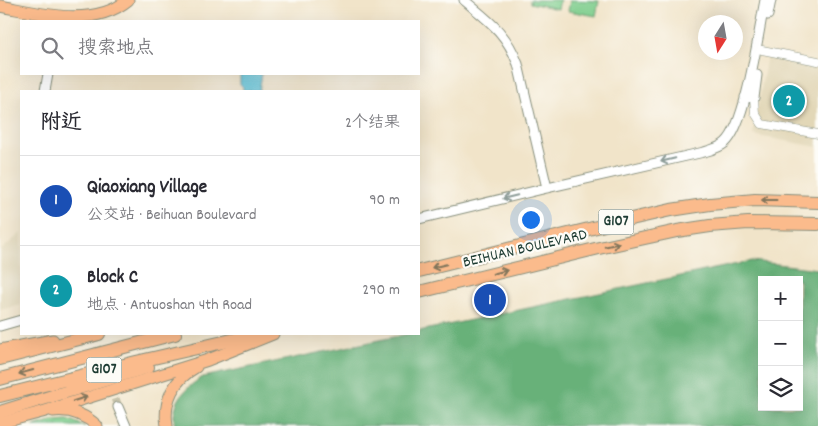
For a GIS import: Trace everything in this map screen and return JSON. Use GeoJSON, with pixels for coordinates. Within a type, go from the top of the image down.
{"type":"FeatureCollection","features":[{"type":"Feature","properties":{"kind":"highway","name":"BEIHUAN BOULEVARD"},"geometry":{"type":"LineString","coordinates":[[420,271],[613,222],[671,210],[755,200],[818,202]]}},
{"type":"Feature","properties":{"kind":"highway","name":"BEIHUAN BOULEVARD"},"geometry":{"type":"LineString","coordinates":[[420,292],[677,231],[748,223],[818,224]]}},
{"type":"Feature","properties":{"kind":"highway"},"geometry":{"type":"LineString","coordinates":[[0,359],[95,335]]}},
{"type":"Feature","properties":{"kind":"highway","name":"G107"},"geometry":{"type":"LineString","coordinates":[[0,379],[171,335]]}},
{"type":"Feature","properties":{"kind":"highway","name":"G107"},"geometry":{"type":"LineString","coordinates":[[0,396],[254,335]]}},
{"type":"Feature","properties":{"kind":"highway"},"geometry":{"type":"LineString","coordinates":[[0,412],[129,373],[208,346]]}},
{"type":"Feature","properties":{"kind":"main road"},"geometry":{"type":"LineString","coordinates":[[0,6],[58,18],[103,13],[128,0]]}},
{"type":"Feature","properties":{"kind":"main road"},"geometry":{"type":"LineString","coordinates":[[0,350],[85,335]]}},
{"type":"Feature","properties":{"kind":"main road"},"geometry":{"type":"LineString","coordinates":[[0,423],[42,412],[208,360],[270,335]]}},
{"type":"Feature","properties":{"kind":"main road"},"geometry":{"type":"LineString","coordinates":[[168,426],[167,406],[172,389],[187,372],[208,360]]}},
{"type":"Feature","properties":{"kind":"main road"},"geometry":{"type":"LineString","coordinates":[[42,412],[57,410],[72,412],[97,426]]}},
{"type":"Feature","properties":{"kind":"street"},"geometry":{"type":"LineString","coordinates":[[464,0],[500,30],[514,52],[547,188]]}},
{"type":"Feature","properties":{"kind":"street"},"geometry":{"type":"LineString","coordinates":[[765,0],[750,81],[750,97],[755,113],[762,124],[818,134]]}},
{"type":"Feature","properties":{"kind":"street"},"geometry":{"type":"LineString","coordinates":[[420,220],[715,148],[724,144],[736,127],[750,97],[762,50],[771,0]]}},
{"type":"Feature","properties":{"kind":"street"},"geometry":{"type":"LineString","coordinates":[[762,50],[818,61]]}},
{"type":"Feature","properties":{"kind":"street"},"geometry":{"type":"LineString","coordinates":[[45,90],[48,75]]}},
{"type":"Feature","properties":{"kind":"street"},"geometry":{"type":"LineString","coordinates":[[0,326],[20,320]]}},
{"type":"Feature","properties":{"kind":"street"},"geometry":{"type":"LineString","coordinates":[[118,407],[126,426]]}},
{"type":"Feature","properties":{"kind":"shaded area"},"geometry":{"type":"Polygon","coordinates":[[[767,56],[818,65],[818,147],[753,135],[767,56]]]}},
{"type":"Feature","properties":{"kind":"shaded area"},"geometry":{"type":"Polygon","coordinates":[[[20,234],[20,305],[0,310],[0,251],[20,234]]]}},
{"type":"Feature","properties":{"kind":"green space"},"geometry":{"type":"Polygon","coordinates":[[[530,0],[560,0],[558,9],[530,3],[530,0]]]}},
{"type":"Feature","properties":{"kind":"green space"},"geometry":{"type":"Polygon","coordinates":[[[570,0],[599,1],[596,16],[568,11],[570,0]]]}},
{"type":"Feature","properties":{"kind":"green space"},"geometry":{"type":"Polygon","coordinates":[[[752,261],[818,269],[818,426],[175,426],[174,418],[177,403],[185,391],[203,377],[403,335],[420,335],[420,331],[752,261]]]}},
{"type":"Feature","properties":{"kind":"green space"},"geometry":{"type":"Polygon","coordinates":[[[67,419],[85,426],[33,426],[54,420],[67,419]]]}},
{"type":"Feature","properties":{"kind":"water"},"geometry":{"type":"Polygon","coordinates":[[[240,75],[262,75],[259,90],[243,90],[240,84],[240,75]]]}},
{"type":"Feature","properties":{"kind":"tunnel"},"geometry":{"type":"LineString","coordinates":[[92,335],[106,374]]}},
{"type":"Feature","properties":{"kind":"tunnel"},"geometry":{"type":"LineString","coordinates":[[111,386],[118,407]]}},
{"type":"Feature","properties":{"kind":"place","name":"Block C"},"geometry":{"type":"Point","coordinates":[789,101]}},
{"type":"Feature","properties":{"kind":"place","name":"Qiaoxiang Village"},"geometry":{"type":"Point","coordinates":[490,300]}}]}
